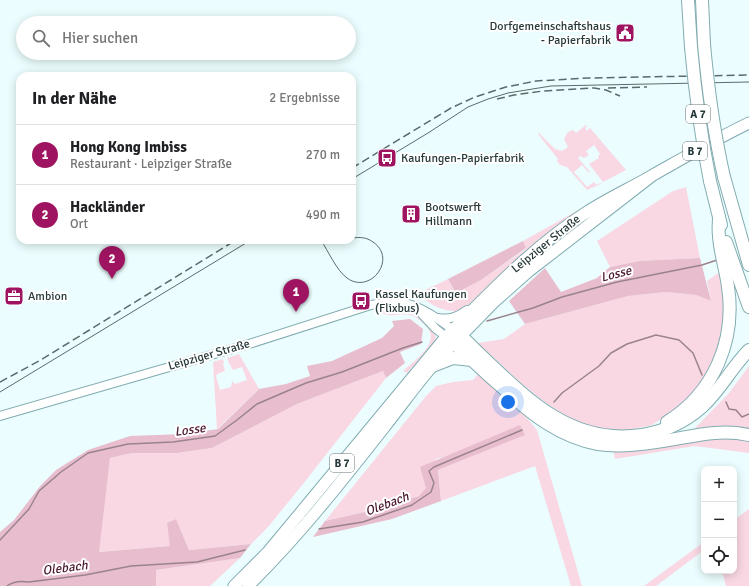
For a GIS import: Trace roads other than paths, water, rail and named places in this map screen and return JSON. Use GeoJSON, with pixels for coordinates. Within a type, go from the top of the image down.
{"type":"FeatureCollection","features":[{"type":"Feature","properties":{"kind":"highway","name":"A 7"},"geometry":{"type":"LineString","coordinates":[[688,0],[690,46],[699,125],[719,217],[721,234],[734,284]]}},
{"type":"Feature","properties":{"kind":"highway","name":"A 7"},"geometry":{"type":"LineString","coordinates":[[702,0],[704,44],[710,107],[724,177],[749,265]]}},
{"type":"Feature","properties":{"kind":"highway"},"geometry":{"type":"LineString","coordinates":[[634,440],[678,415],[696,398],[712,374],[722,356],[728,334],[734,284]]}},
{"type":"Feature","properties":{"kind":"highway"},"geometry":{"type":"LineString","coordinates":[[734,284],[749,307]]}},
{"type":"Feature","properties":{"kind":"highway"},"geometry":{"type":"LineString","coordinates":[[453,336],[472,360],[524,407],[548,425],[562,433],[577,438],[598,444],[620,446],[667,428],[695,412],[711,398],[749,350]]}},
{"type":"Feature","properties":{"kind":"highway"},"geometry":{"type":"LineString","coordinates":[[453,336],[530,400],[554,417],[578,429],[600,435],[657,442],[698,434],[737,432],[749,435]]}},
{"type":"Feature","properties":{"kind":"highway"},"geometry":{"type":"LineString","coordinates":[[634,440],[669,433],[698,416],[717,396],[749,355]]}},
{"type":"Feature","properties":{"kind":"highway"},"geometry":{"type":"LineString","coordinates":[[430,367],[453,358],[472,360]]}},
{"type":"Feature","properties":{"kind":"main road","name":"Leipziger Straße"},"geometry":{"type":"LineString","coordinates":[[453,336],[478,303],[521,263],[586,212],[618,192],[653,175],[687,155],[749,123]]}},
{"type":"Feature","properties":{"kind":"main road","name":"Leipziger Straße"},"geometry":{"type":"LineString","coordinates":[[453,336],[529,271],[653,175]]}},
{"type":"Feature","properties":{"kind":"main road","name":"B 7"},"geometry":{"type":"LineString","coordinates":[[248,586],[299,532],[386,425],[453,336]]}},
{"type":"Feature","properties":{"kind":"main road","name":"B 7"},"geometry":{"type":"LineString","coordinates":[[234,586],[268,552],[453,336]]}},
{"type":"Feature","properties":{"kind":"street","name":"Leipziger Straße"},"geometry":{"type":"LineString","coordinates":[[0,416],[244,346],[385,302],[399,302],[410,305],[437,318],[453,336]]}},
{"type":"Feature","properties":{"kind":"street"},"geometry":{"type":"LineString","coordinates":[[437,318],[446,320],[454,318],[478,303]]}},
{"type":"Feature","properties":{"kind":"street","name":"Leipziger Straße"},"geometry":{"type":"LineString","coordinates":[[418,309],[435,328],[453,336]]}},
{"type":"Feature","properties":{"kind":"waterway","name":"Losse"},"geometry":{"type":"LineString","coordinates":[[487,321],[533,308],[562,297],[617,282],[702,265],[717,260]]}},
{"type":"Feature","properties":{"kind":"waterway","name":"Olebach"},"geometry":{"type":"LineString","coordinates":[[554,402],[562,393],[599,366],[611,353],[627,344],[656,335],[679,340],[693,353],[702,375]]}},
{"type":"Feature","properties":{"kind":"waterway","name":"Losse"},"geometry":{"type":"LineString","coordinates":[[0,540],[29,509],[39,491],[61,472],[88,453],[128,444],[173,442],[215,436],[257,404],[306,383],[342,372],[422,342]]}},
{"type":"Feature","properties":{"kind":"waterway","name":"Olebach"},"geometry":{"type":"LineString","coordinates":[[726,402],[729,409],[736,410],[742,417],[749,414]]}},
{"type":"Feature","properties":{"kind":"waterway","name":"Olebach"},"geometry":{"type":"LineString","coordinates":[[319,529],[363,522],[412,505],[431,492],[434,483],[429,471],[434,467],[522,430]]}},
{"type":"Feature","properties":{"kind":"waterway","name":"Olebach"},"geometry":{"type":"LineString","coordinates":[[7,586],[18,582],[85,575],[131,566],[197,562],[245,550]]}},
{"type":"Feature","properties":{"kind":"tram line"},"geometry":{"type":"LineString","coordinates":[[356,177],[468,107],[508,93],[551,86],[749,82]]}},
{"type":"Feature","properties":{"kind":"tram line"},"geometry":{"type":"LineString","coordinates":[[323,244],[343,275],[356,282],[364,282],[372,279],[378,273],[382,265],[383,257],[380,249],[373,242],[368,239],[356,238]]}},
{"type":"Feature","properties":{"kind":"tram line"},"geometry":{"type":"LineString","coordinates":[[0,392],[244,244]]}},
{"type":"Feature","properties":{"kind":"railway"},"geometry":{"type":"LineString","coordinates":[[356,166],[451,108],[475,97],[506,87],[536,81],[588,78],[749,75]]}},
{"type":"Feature","properties":{"kind":"railway"},"geometry":{"type":"LineString","coordinates":[[608,88],[647,87]]}},
{"type":"Feature","properties":{"kind":"railway"},"geometry":{"type":"LineString","coordinates":[[497,99],[543,91],[594,88],[606,90],[620,96]]}},
{"type":"Feature","properties":{"kind":"railway"},"geometry":{"type":"LineString","coordinates":[[0,382],[39,361],[229,244]]}},
{"type":"Feature","properties":{"kind":"place","name":"Dorfgemeinschaftshaus - Papierfabrik"},"geometry":{"type":"Point","coordinates":[625,33]}},
{"type":"Feature","properties":{"kind":"place","name":"Kaufungen-Papierfabrik"},"geometry":{"type":"Point","coordinates":[387,158]}},
{"type":"Feature","properties":{"kind":"place","name":"Bootswerft Hillmann"},"geometry":{"type":"Point","coordinates":[411,214]}},
{"type":"Feature","properties":{"kind":"place","name":"Hackländer"},"geometry":{"type":"Point","coordinates":[112,279]}},
{"type":"Feature","properties":{"kind":"place","name":"Ambion"},"geometry":{"type":"Point","coordinates":[14,296]}},
{"type":"Feature","properties":{"kind":"place","name":"Kassel Kaufungen (Flixbus)"},"geometry":{"type":"Point","coordinates":[361,301]}},
{"type":"Feature","properties":{"kind":"place","name":"Hong Kong Imbiss"},"geometry":{"type":"Point","coordinates":[296,312]}}]}
